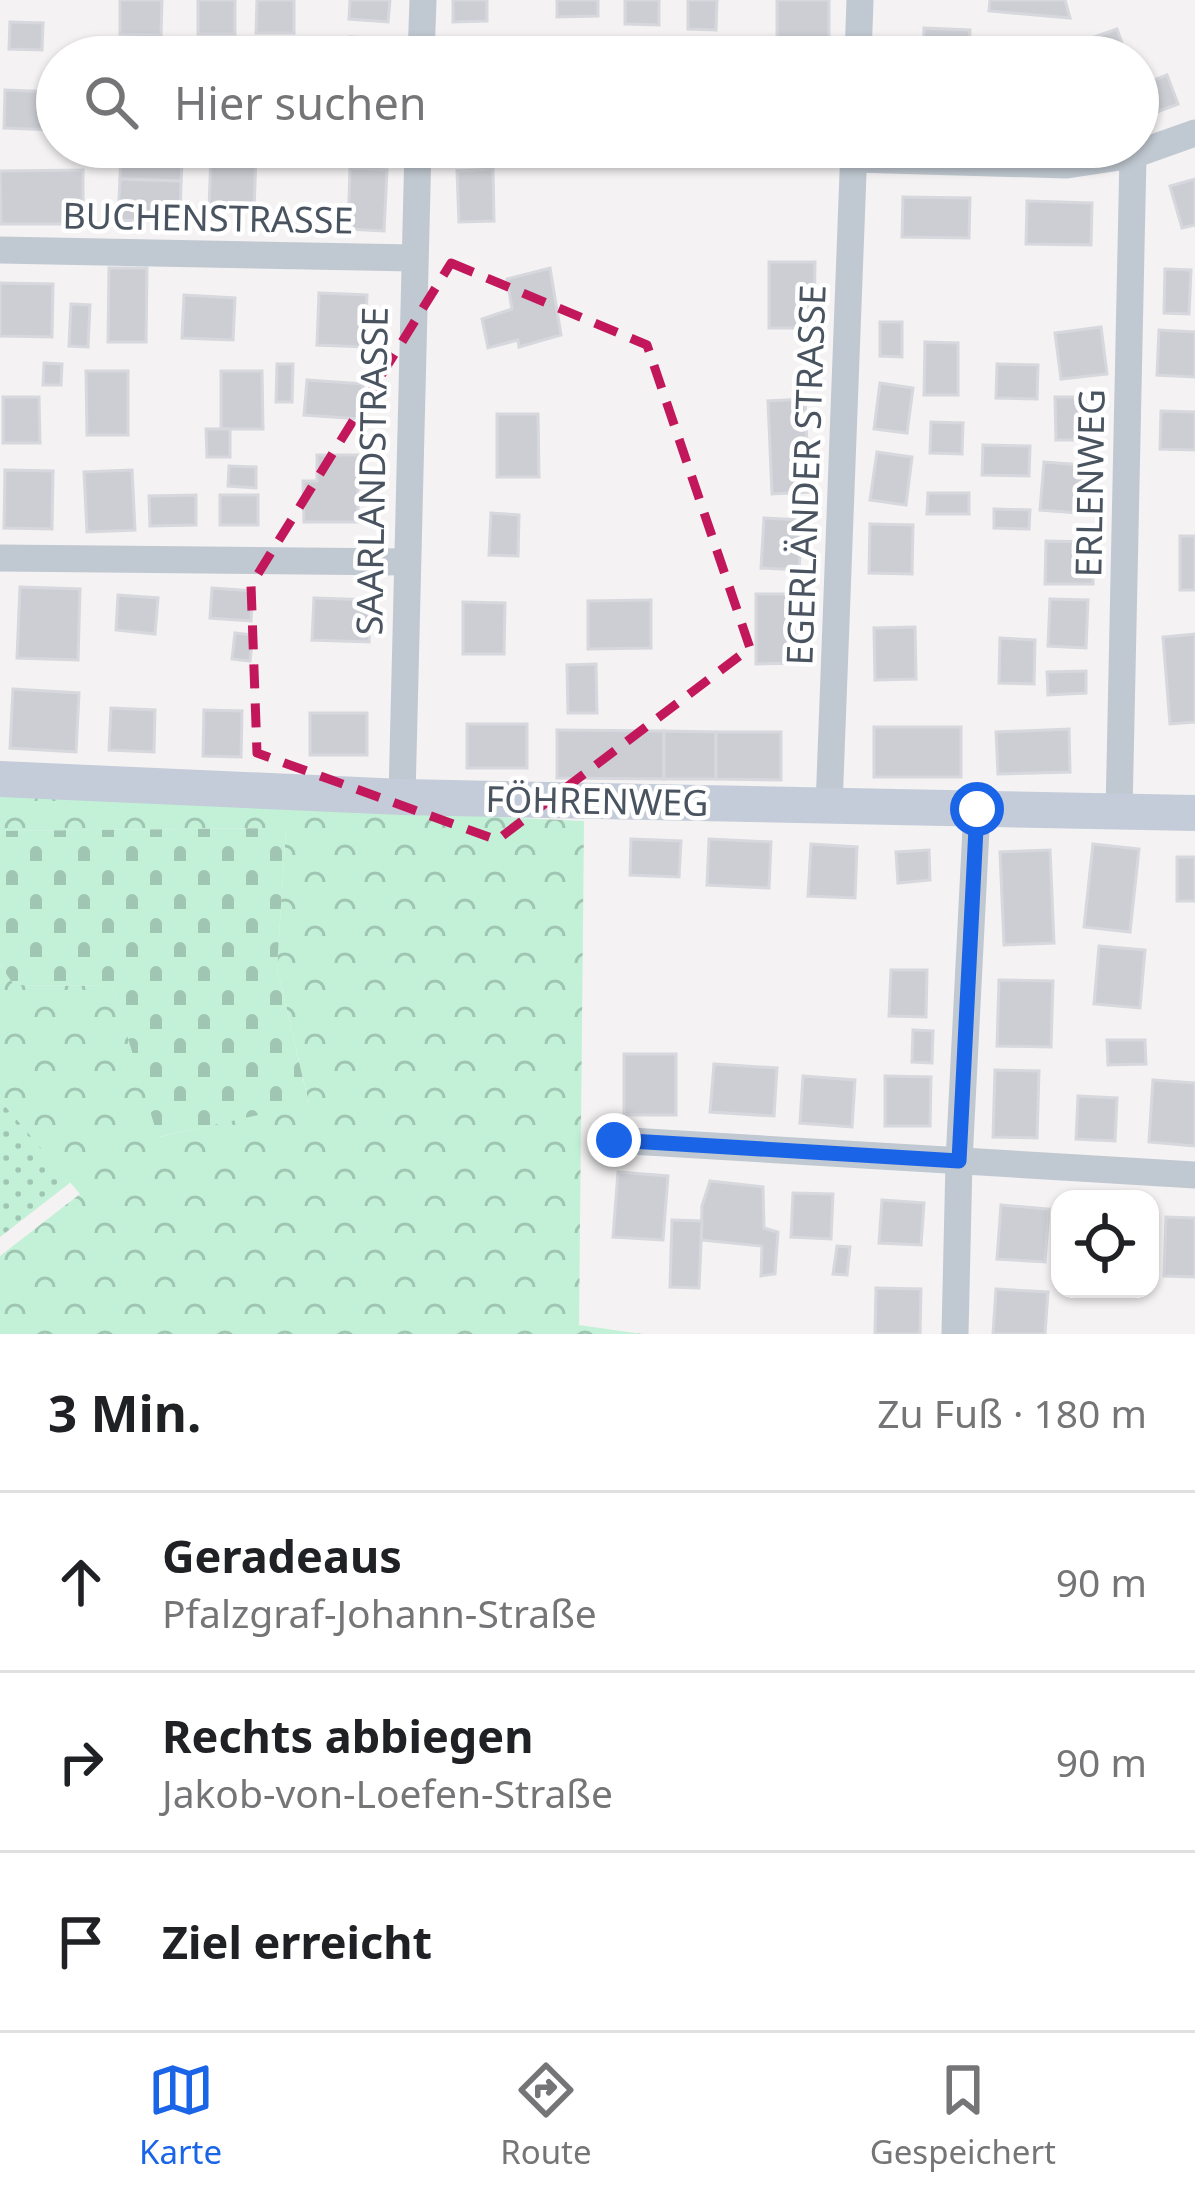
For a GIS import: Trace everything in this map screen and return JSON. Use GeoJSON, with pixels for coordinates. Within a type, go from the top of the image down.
{"type":"FeatureCollection","features":[{"type":"Feature","properties":{"kind":"street"},"geometry":{"type":"LineString","coordinates":[[422,36],[424,0]]}},
{"type":"Feature","properties":{"kind":"street"},"geometry":{"type":"LineString","coordinates":[[859,36],[860,0]]}},
{"type":"Feature","properties":{"kind":"street"},"geometry":{"type":"LineString","coordinates":[[1159,146],[1195,133]]}},
{"type":"Feature","properties":{"kind":"street","name":"SAARLANDSTRASSE"},"geometry":{"type":"LineString","coordinates":[[402,796],[417,168]]}},
{"type":"Feature","properties":{"kind":"street","name":"EGERLÄNDER STRASSE"},"geometry":{"type":"LineString","coordinates":[[829,807],[853,168]]}},
{"type":"Feature","properties":{"kind":"street","name":"ERLENWEG"},"geometry":{"type":"LineString","coordinates":[[1119,813],[1133,168]]}},
{"type":"Feature","properties":{"kind":"street","name":"BUCHENSTRASSE"},"geometry":{"type":"LineString","coordinates":[[0,250],[414,258]]}},
{"type":"Feature","properties":{"kind":"street"},"geometry":{"type":"LineString","coordinates":[[0,558],[405,562]]}},
{"type":"Feature","properties":{"kind":"street","name":"FÖHRENWEG"},"geometry":{"type":"LineString","coordinates":[[0,778],[402,796],[1195,813]]}},
{"type":"Feature","properties":{"kind":"street"},"geometry":{"type":"LineString","coordinates":[[955,1334],[977,809]]}},
{"type":"Feature","properties":{"kind":"street"},"geometry":{"type":"LineString","coordinates":[[614,1140],[1195,1174]]}},
{"type":"Feature","properties":{"kind":"highlighted area"},"geometry":{"type":"Polygon","coordinates":[[[451,263],[647,345],[750,648],[497,840],[257,753],[251,585],[451,263]]]}},
{"type":"Feature","properties":{"kind":"green space"},"geometry":{"type":"Polygon","coordinates":[[[0,794],[584,821],[579,1325],[642,1334],[0,1334],[0,1256],[80,1194],[0,1100],[0,965],[15,985],[112,986],[159,1137],[309,1103],[277,968],[286,828],[0,831],[0,794]]]}},
{"type":"Feature","properties":{"kind":"green space"},"geometry":{"type":"Polygon","coordinates":[[[286,828],[277,968],[309,1104],[158,1137],[112,986],[14,985],[0,965],[0,831],[286,828]]]}},
{"type":"Feature","properties":{"kind":"green space"},"geometry":{"type":"Polygon","coordinates":[[[0,1100],[71,1182],[0,1237],[0,1100]]]}},
{"type":"Feature","properties":{"kind":"building"},"geometry":{"type":"Polygon","coordinates":[[[120,0],[162,0],[161,35],[120,34],[120,0]]]}},
{"type":"Feature","properties":{"kind":"building"},"geometry":{"type":"Polygon","coordinates":[[[198,0],[235,0],[235,34],[198,34],[198,0]]]}},
{"type":"Feature","properties":{"kind":"building"},"geometry":{"type":"Polygon","coordinates":[[[257,0],[294,0],[294,33],[256,33],[257,0]]]}},
{"type":"Feature","properties":{"kind":"building"},"geometry":{"type":"Polygon","coordinates":[[[350,0],[390,0],[388,22],[349,19],[350,0]]]}},
{"type":"Feature","properties":{"kind":"building"},"geometry":{"type":"Polygon","coordinates":[[[453,0],[487,0],[487,21],[453,22],[453,0]]]}},
{"type":"Feature","properties":{"kind":"building"},"geometry":{"type":"Polygon","coordinates":[[[557,0],[598,0],[598,16],[557,17],[557,0]]]}},
{"type":"Feature","properties":{"kind":"building"},"geometry":{"type":"Polygon","coordinates":[[[625,0],[659,0],[659,25],[625,24],[625,0]]]}},
{"type":"Feature","properties":{"kind":"building"},"geometry":{"type":"Polygon","coordinates":[[[688,0],[717,0],[716,30],[688,29],[688,0]]]}},
{"type":"Feature","properties":{"kind":"building"},"geometry":{"type":"Polygon","coordinates":[[[777,0],[829,0],[829,36],[777,36],[777,0]]]}},
{"type":"Feature","properties":{"kind":"building"},"geometry":{"type":"Polygon","coordinates":[[[990,0],[1065,0],[1070,18],[989,11],[990,0]]]}},
{"type":"Feature","properties":{"kind":"building"},"geometry":{"type":"Polygon","coordinates":[[[10,22],[43,23],[36,50],[9,49],[10,22]]]}},
{"type":"Feature","properties":{"kind":"building"},"geometry":{"type":"Polygon","coordinates":[[[924,28],[970,30],[970,36],[924,36],[924,28]]]}},
{"type":"Feature","properties":{"kind":"building"},"geometry":{"type":"Polygon","coordinates":[[[1167,75],[1178,104],[1159,111],[1159,78],[1167,75]]]}},
{"type":"Feature","properties":{"kind":"building"},"geometry":{"type":"Polygon","coordinates":[[[5,90],[36,91],[36,129],[4,128],[5,90]]]}},
{"type":"Feature","properties":{"kind":"building"},"geometry":{"type":"Polygon","coordinates":[[[120,168],[182,168],[181,181],[120,179],[120,168]]]}},
{"type":"Feature","properties":{"kind":"building"},"geometry":{"type":"Polygon","coordinates":[[[210,168],[256,168],[254,211],[209,209],[210,168]]]}},
{"type":"Feature","properties":{"kind":"building"},"geometry":{"type":"Polygon","coordinates":[[[350,168],[387,170],[384,231],[348,229],[350,168]]]}},
{"type":"Feature","properties":{"kind":"building"},"geometry":{"type":"Polygon","coordinates":[[[493,169],[494,221],[459,222],[457,171],[493,169]]]}},
{"type":"Feature","properties":{"kind":"building"},"geometry":{"type":"Polygon","coordinates":[[[83,170],[83,224],[1,224],[0,171],[83,170]]]}},
{"type":"Feature","properties":{"kind":"building"},"geometry":{"type":"Polygon","coordinates":[[[120,179],[181,181],[180,223],[118,220],[120,179]]]}},
{"type":"Feature","properties":{"kind":"building"},"geometry":{"type":"Polygon","coordinates":[[[1195,179],[1195,225],[1182,228],[1170,186],[1195,179]]]}},
{"type":"Feature","properties":{"kind":"building"},"geometry":{"type":"Polygon","coordinates":[[[903,197],[970,198],[969,238],[902,237],[903,197]]]}},
{"type":"Feature","properties":{"kind":"building"},"geometry":{"type":"Polygon","coordinates":[[[1027,201],[1092,203],[1091,245],[1026,244],[1027,201]]]}},
{"type":"Feature","properties":{"kind":"building"},"geometry":{"type":"Polygon","coordinates":[[[769,262],[815,262],[814,328],[769,328],[769,262]]]}},
{"type":"Feature","properties":{"kind":"building"},"geometry":{"type":"Polygon","coordinates":[[[109,268],[147,268],[146,342],[108,342],[109,268]]]}},
{"type":"Feature","properties":{"kind":"building"},"geometry":{"type":"Polygon","coordinates":[[[550,268],[561,335],[519,347],[518,340],[488,348],[482,319],[512,309],[507,279],[550,268]]]}},
{"type":"Feature","properties":{"kind":"building"},"geometry":{"type":"Polygon","coordinates":[[[1165,269],[1191,270],[1189,314],[1164,313],[1165,269]]]}},
{"type":"Feature","properties":{"kind":"building"},"geometry":{"type":"Polygon","coordinates":[[[0,283],[53,284],[52,337],[0,336],[0,283]]]}},
{"type":"Feature","properties":{"kind":"building"},"geometry":{"type":"Polygon","coordinates":[[[319,293],[367,295],[365,347],[317,345],[319,293]]]}},
{"type":"Feature","properties":{"kind":"building"},"geometry":{"type":"Polygon","coordinates":[[[184,295],[235,298],[233,340],[182,338],[184,295]]]}},
{"type":"Feature","properties":{"kind":"building"},"geometry":{"type":"Polygon","coordinates":[[[71,304],[90,305],[88,347],[69,346],[71,304]]]}},
{"type":"Feature","properties":{"kind":"building"},"geometry":{"type":"Polygon","coordinates":[[[880,322],[902,322],[902,357],[880,356],[880,322]]]}},
{"type":"Feature","properties":{"kind":"building"},"geometry":{"type":"Polygon","coordinates":[[[1101,327],[1107,374],[1061,379],[1055,333],[1101,327]]]}},
{"type":"Feature","properties":{"kind":"building"},"geometry":{"type":"Polygon","coordinates":[[[1159,330],[1195,332],[1195,377],[1157,375],[1159,330]]]}},
{"type":"Feature","properties":{"kind":"building"},"geometry":{"type":"Polygon","coordinates":[[[925,342],[958,343],[958,395],[924,395],[925,342]]]}},
{"type":"Feature","properties":{"kind":"building"},"geometry":{"type":"Polygon","coordinates":[[[44,363],[62,364],[61,385],[43,385],[44,363]]]}},
{"type":"Feature","properties":{"kind":"building"},"geometry":{"type":"Polygon","coordinates":[[[277,364],[293,364],[292,402],[276,402],[277,364]]]}},
{"type":"Feature","properties":{"kind":"building"},"geometry":{"type":"Polygon","coordinates":[[[997,364],[1038,365],[1037,399],[996,398],[997,364]]]}},
{"type":"Feature","properties":{"kind":"building"},"geometry":{"type":"Polygon","coordinates":[[[86,371],[128,371],[128,435],[87,435],[86,371]]]}},
{"type":"Feature","properties":{"kind":"building"},"geometry":{"type":"Polygon","coordinates":[[[221,371],[262,371],[263,429],[221,429],[221,371]]]}},
{"type":"Feature","properties":{"kind":"building"},"geometry":{"type":"Polygon","coordinates":[[[307,380],[363,384],[361,419],[304,415],[307,380]]]}},
{"type":"Feature","properties":{"kind":"building"},"geometry":{"type":"Polygon","coordinates":[[[880,383],[913,388],[907,433],[874,429],[880,383]]]}},
{"type":"Feature","properties":{"kind":"building"},"geometry":{"type":"Polygon","coordinates":[[[3,397],[39,397],[40,443],[3,443],[3,397]]]}},
{"type":"Feature","properties":{"kind":"building"},"geometry":{"type":"Polygon","coordinates":[[[1055,397],[1096,397],[1096,440],[1056,440],[1055,397]]]}},
{"type":"Feature","properties":{"kind":"building"},"geometry":{"type":"Polygon","coordinates":[[[805,399],[809,492],[772,494],[768,401],[805,399]]]}},
{"type":"Feature","properties":{"kind":"building"},"geometry":{"type":"Polygon","coordinates":[[[1161,411],[1195,412],[1195,450],[1160,449],[1161,411]]]}},
{"type":"Feature","properties":{"kind":"building"},"geometry":{"type":"Polygon","coordinates":[[[497,414],[538,414],[539,477],[497,477],[497,414]]]}},
{"type":"Feature","properties":{"kind":"building"},"geometry":{"type":"Polygon","coordinates":[[[931,422],[963,423],[962,454],[930,453],[931,422]]]}},
{"type":"Feature","properties":{"kind":"building"},"geometry":{"type":"Polygon","coordinates":[[[206,429],[230,429],[230,457],[207,457],[206,429]]]}},
{"type":"Feature","properties":{"kind":"building"},"geometry":{"type":"Polygon","coordinates":[[[983,445],[1030,446],[1029,476],[982,475],[983,445]]]}},
{"type":"Feature","properties":{"kind":"building"},"geometry":{"type":"Polygon","coordinates":[[[877,452],[912,457],[906,505],[870,500],[877,452]]]}},
{"type":"Feature","properties":{"kind":"building"},"geometry":{"type":"Polygon","coordinates":[[[317,455],[358,455],[358,522],[304,522],[303,481],[317,481],[317,455]]]}},
{"type":"Feature","properties":{"kind":"building"},"geometry":{"type":"Polygon","coordinates":[[[1044,462],[1095,466],[1091,514],[1040,510],[1044,462]]]}},
{"type":"Feature","properties":{"kind":"building"},"geometry":{"type":"Polygon","coordinates":[[[229,466],[256,467],[256,488],[228,486],[229,466]]]}},
{"type":"Feature","properties":{"kind":"building"},"geometry":{"type":"Polygon","coordinates":[[[5,470],[53,471],[52,529],[4,528],[5,470]]]}},
{"type":"Feature","properties":{"kind":"building"},"geometry":{"type":"Polygon","coordinates":[[[132,470],[135,530],[87,532],[84,472],[132,470]]]}},
{"type":"Feature","properties":{"kind":"building"},"geometry":{"type":"Polygon","coordinates":[[[928,493],[969,493],[969,514],[927,514],[928,493]]]}},
{"type":"Feature","properties":{"kind":"building"},"geometry":{"type":"Polygon","coordinates":[[[196,495],[196,525],[150,526],[149,496],[196,495]]]}},
{"type":"Feature","properties":{"kind":"building"},"geometry":{"type":"Polygon","coordinates":[[[220,495],[258,495],[258,525],[220,525],[220,495]]]}},
{"type":"Feature","properties":{"kind":"building"},"geometry":{"type":"Polygon","coordinates":[[[994,509],[1030,510],[1029,529],[994,528],[994,509]]]}},
{"type":"Feature","properties":{"kind":"building"},"geometry":{"type":"Polygon","coordinates":[[[491,513],[519,515],[518,556],[489,555],[491,513]]]}},
{"type":"Feature","properties":{"kind":"building"},"geometry":{"type":"Polygon","coordinates":[[[764,518],[802,520],[799,570],[761,568],[764,518]]]}},
{"type":"Feature","properties":{"kind":"building"},"geometry":{"type":"Polygon","coordinates":[[[870,524],[913,525],[912,574],[869,573],[870,524]]]}},
{"type":"Feature","properties":{"kind":"building"},"geometry":{"type":"Polygon","coordinates":[[[1180,536],[1195,536],[1195,590],[1180,590],[1180,536]]]}},
{"type":"Feature","properties":{"kind":"building"},"geometry":{"type":"Polygon","coordinates":[[[1046,541],[1094,542],[1093,584],[1045,584],[1046,541]]]}},
{"type":"Feature","properties":{"kind":"building"},"geometry":{"type":"Polygon","coordinates":[[[20,587],[80,589],[78,660],[17,658],[20,587]]]}},
{"type":"Feature","properties":{"kind":"building"},"geometry":{"type":"Polygon","coordinates":[[[212,588],[253,591],[251,621],[210,618],[212,588]]]}},
{"type":"Feature","properties":{"kind":"building"},"geometry":{"type":"Polygon","coordinates":[[[756,594],[800,594],[801,663],[756,664],[756,594]]]}},
{"type":"Feature","properties":{"kind":"building"},"geometry":{"type":"Polygon","coordinates":[[[118,595],[158,598],[155,634],[116,630],[118,595]]]}},
{"type":"Feature","properties":{"kind":"building"},"geometry":{"type":"Polygon","coordinates":[[[314,598],[370,600],[369,642],[312,640],[314,598]]]}},
{"type":"Feature","properties":{"kind":"building"},"geometry":{"type":"Polygon","coordinates":[[[1050,599],[1088,600],[1086,648],[1048,646],[1050,599]]]}},
{"type":"Feature","properties":{"kind":"building"},"geometry":{"type":"Polygon","coordinates":[[[651,600],[651,648],[588,649],[588,601],[651,600]]]}},
{"type":"Feature","properties":{"kind":"building"},"geometry":{"type":"Polygon","coordinates":[[[463,602],[505,603],[504,654],[463,654],[463,602]]]}},
{"type":"Feature","properties":{"kind":"building"},"geometry":{"type":"Polygon","coordinates":[[[915,627],[916,679],[875,680],[874,628],[915,627]]]}},
{"type":"Feature","properties":{"kind":"building"},"geometry":{"type":"Polygon","coordinates":[[[235,633],[253,635],[250,661],[232,659],[235,633]]]}},
{"type":"Feature","properties":{"kind":"building"},"geometry":{"type":"Polygon","coordinates":[[[1195,634],[1195,722],[1170,724],[1163,637],[1195,634]]]}},
{"type":"Feature","properties":{"kind":"building"},"geometry":{"type":"Polygon","coordinates":[[[1000,638],[1035,640],[1034,684],[999,683],[1000,638]]]}},
{"type":"Feature","properties":{"kind":"building"},"geometry":{"type":"Polygon","coordinates":[[[596,664],[597,713],[568,713],[567,665],[596,664]]]}},
{"type":"Feature","properties":{"kind":"building"},"geometry":{"type":"Polygon","coordinates":[[[1086,671],[1086,693],[1048,695],[1047,672],[1086,671]]]}},
{"type":"Feature","properties":{"kind":"building"},"geometry":{"type":"Polygon","coordinates":[[[13,689],[79,693],[76,752],[10,748],[13,689]]]}},
{"type":"Feature","properties":{"kind":"building"},"geometry":{"type":"Polygon","coordinates":[[[111,708],[155,710],[154,752],[109,750],[111,708]]]}},
{"type":"Feature","properties":{"kind":"building"},"geometry":{"type":"Polygon","coordinates":[[[204,710],[242,711],[241,757],[203,756],[204,710]]]}},
{"type":"Feature","properties":{"kind":"building"},"geometry":{"type":"Polygon","coordinates":[[[310,713],[367,713],[367,755],[310,755],[310,713]]]}},
{"type":"Feature","properties":{"kind":"building"},"geometry":{"type":"Polygon","coordinates":[[[467,724],[527,724],[527,768],[467,768],[467,724]]]}},
{"type":"Feature","properties":{"kind":"building"},"geometry":{"type":"Polygon","coordinates":[[[874,727],[961,727],[961,777],[874,777],[874,727]]]}},
{"type":"Feature","properties":{"kind":"building"},"geometry":{"type":"Polygon","coordinates":[[[1069,729],[1070,772],[998,774],[996,732],[1069,729]]]}},
{"type":"Feature","properties":{"kind":"building"},"geometry":{"type":"Polygon","coordinates":[[[557,730],[664,731],[664,779],[557,778],[557,730]]]}},
{"type":"Feature","properties":{"kind":"building"},"geometry":{"type":"Polygon","coordinates":[[[664,731],[716,732],[716,779],[664,779],[664,731]]]}},
{"type":"Feature","properties":{"kind":"building"},"geometry":{"type":"Polygon","coordinates":[[[716,732],[781,732],[781,780],[716,779],[716,732]]]}},
{"type":"Feature","properties":{"kind":"building"},"geometry":{"type":"Polygon","coordinates":[[[631,839],[681,841],[679,877],[630,875],[631,839]]]}},
{"type":"Feature","properties":{"kind":"building"},"geometry":{"type":"Polygon","coordinates":[[[709,839],[771,842],[769,888],[707,885],[709,839]]]}},
{"type":"Feature","properties":{"kind":"building"},"geometry":{"type":"Polygon","coordinates":[[[811,844],[857,847],[855,898],[808,896],[811,844]]]}},
{"type":"Feature","properties":{"kind":"building"},"geometry":{"type":"Polygon","coordinates":[[[1093,844],[1139,849],[1130,932],[1084,927],[1093,844]]]}},
{"type":"Feature","properties":{"kind":"building"},"geometry":{"type":"Polygon","coordinates":[[[929,850],[930,880],[898,883],[896,852],[929,850]]]}},
{"type":"Feature","properties":{"kind":"building"},"geometry":{"type":"Polygon","coordinates":[[[1050,850],[1054,943],[1004,945],[1000,852],[1050,850]]]}},
{"type":"Feature","properties":{"kind":"building"},"geometry":{"type":"Polygon","coordinates":[[[1177,857],[1195,857],[1195,901],[1177,901],[1177,857]]]}},
{"type":"Feature","properties":{"kind":"building"},"geometry":{"type":"Polygon","coordinates":[[[1099,946],[1145,950],[1140,1008],[1094,1004],[1099,946]]]}},
{"type":"Feature","properties":{"kind":"building"},"geometry":{"type":"Polygon","coordinates":[[[891,970],[927,970],[926,1017],[889,1016],[891,970]]]}},
{"type":"Feature","properties":{"kind":"building"},"geometry":{"type":"Polygon","coordinates":[[[999,980],[1053,981],[1051,1047],[997,1046],[999,980]]]}},
{"type":"Feature","properties":{"kind":"building"},"geometry":{"type":"Polygon","coordinates":[[[913,1030],[933,1031],[932,1063],[912,1062],[913,1030]]]}},
{"type":"Feature","properties":{"kind":"building"},"geometry":{"type":"Polygon","coordinates":[[[1107,1040],[1145,1040],[1146,1064],[1108,1065],[1107,1040]]]}},
{"type":"Feature","properties":{"kind":"building"},"geometry":{"type":"Polygon","coordinates":[[[624,1054],[676,1054],[676,1115],[624,1115],[624,1054]]]}},
{"type":"Feature","properties":{"kind":"building"},"geometry":{"type":"Polygon","coordinates":[[[714,1064],[777,1068],[774,1116],[710,1112],[714,1064]]]}},
{"type":"Feature","properties":{"kind":"building"},"geometry":{"type":"Polygon","coordinates":[[[995,1070],[1039,1071],[1037,1138],[993,1137],[995,1070]]]}},
{"type":"Feature","properties":{"kind":"building"},"geometry":{"type":"Polygon","coordinates":[[[803,1076],[855,1080],[852,1127],[800,1123],[803,1076]]]}},
{"type":"Feature","properties":{"kind":"building"},"geometry":{"type":"Polygon","coordinates":[[[885,1076],[931,1077],[930,1126],[885,1126],[885,1076]]]}},
{"type":"Feature","properties":{"kind":"building"},"geometry":{"type":"Polygon","coordinates":[[[1153,1080],[1195,1083],[1195,1146],[1149,1142],[1153,1080]]]}},
{"type":"Feature","properties":{"kind":"building"},"geometry":{"type":"Polygon","coordinates":[[[1078,1096],[1117,1098],[1115,1141],[1076,1139],[1078,1096]]]}},
{"type":"Feature","properties":{"kind":"building"},"geometry":{"type":"Polygon","coordinates":[[[618,1172],[668,1176],[663,1240],[613,1237],[618,1172]]]}},
{"type":"Feature","properties":{"kind":"building"},"geometry":{"type":"Polygon","coordinates":[[[710,1181],[763,1187],[764,1228],[778,1232],[775,1274],[761,1276],[762,1246],[701,1240],[702,1206],[710,1181]]]}},
{"type":"Feature","properties":{"kind":"building"},"geometry":{"type":"Polygon","coordinates":[[[793,1193],[833,1194],[831,1239],[791,1237],[793,1193]]]}},
{"type":"Feature","properties":{"kind":"building"},"geometry":{"type":"Polygon","coordinates":[[[882,1200],[924,1203],[921,1245],[879,1243],[882,1200]]]}},
{"type":"Feature","properties":{"kind":"building"},"geometry":{"type":"Polygon","coordinates":[[[1001,1205],[1049,1209],[1045,1262],[997,1259],[1001,1205]]]}},
{"type":"Feature","properties":{"kind":"building"},"geometry":{"type":"Polygon","coordinates":[[[1166,1217],[1195,1218],[1195,1277],[1164,1276],[1166,1217]]]}},
{"type":"Feature","properties":{"kind":"building"},"geometry":{"type":"Polygon","coordinates":[[[672,1220],[702,1221],[699,1288],[670,1287],[672,1220]]]}},
{"type":"Feature","properties":{"kind":"building"},"geometry":{"type":"Polygon","coordinates":[[[837,1246],[850,1247],[847,1275],[833,1274],[837,1246]]]}},
{"type":"Feature","properties":{"kind":"building"},"geometry":{"type":"Polygon","coordinates":[[[876,1288],[921,1289],[920,1334],[875,1334],[876,1288]]]}},
{"type":"Feature","properties":{"kind":"building"},"geometry":{"type":"Polygon","coordinates":[[[996,1289],[1048,1292],[1045,1334],[993,1334],[996,1289]]]}},
{"type":"Feature","properties":{"kind":"route"},"geometry":{"type":"LineString","coordinates":[[614,1140],[959,1161],[977,809]]}}]}
